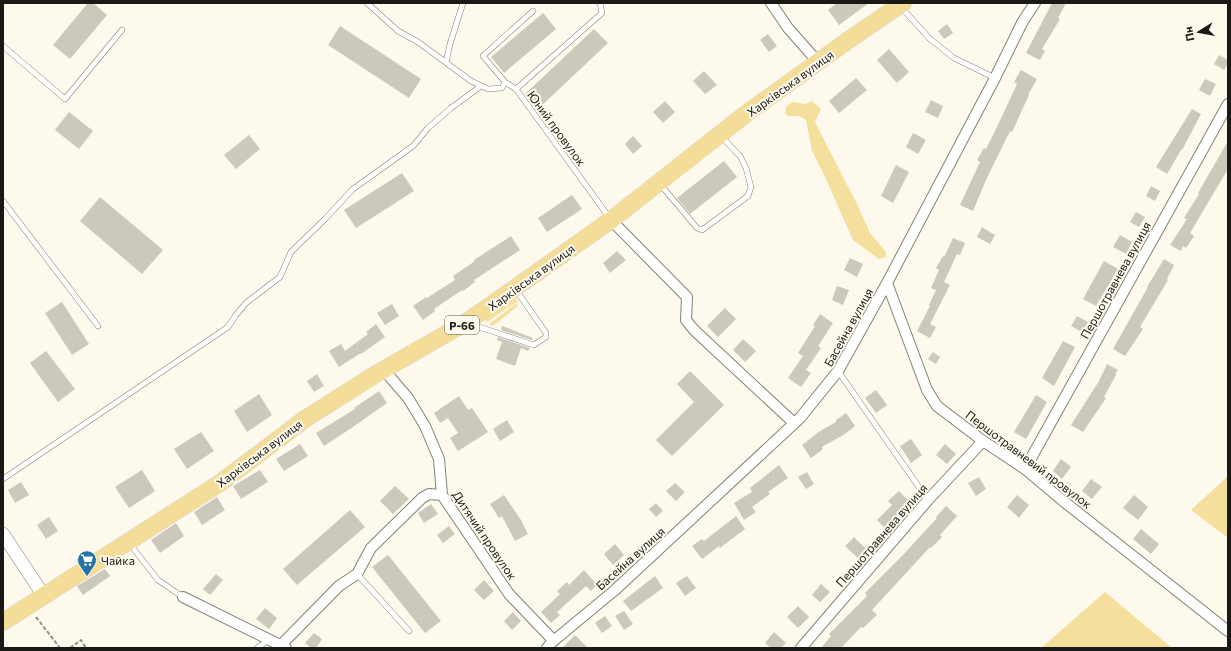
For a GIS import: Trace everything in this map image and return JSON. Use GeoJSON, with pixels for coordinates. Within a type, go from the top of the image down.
{"type":"FeatureCollection","features":[{"type":"Feature","properties":{"kind":"main road","name":"Харківська вулиця"},"geometry":{"type":"LineString","coordinates":[[3,622],[220,483],[305,419],[384,370],[460,326],[515,289],[611,220],[747,113],[900,4]]}},
{"type":"Feature","properties":{"kind":"street"},"geometry":{"type":"LineString","coordinates":[[771,3],[788,28],[818,62]]}},
{"type":"Feature","properties":{"kind":"street","name":"Басейна вулиця"},"geometry":{"type":"LineString","coordinates":[[550,644],[615,590],[794,423],[838,372],[887,283],[995,78],[1023,21],[1035,3]]}},
{"type":"Feature","properties":{"kind":"street","name":"Першотравнева вулиця"},"geometry":{"type":"LineString","coordinates":[[1025,469],[1228,104]]}},
{"type":"Feature","properties":{"kind":"street"},"geometry":{"type":"LineString","coordinates":[[611,220],[687,297],[686,320],[694,330],[794,423]]}},
{"type":"Feature","properties":{"kind":"street","name":"Першотравневий провулок"},"geometry":{"type":"LineString","coordinates":[[887,283],[927,390],[937,406],[1025,469],[1228,631]]}},
{"type":"Feature","properties":{"kind":"street","name":"Дитячий провулок"},"geometry":{"type":"LineString","coordinates":[[384,370],[408,398],[425,426],[439,459],[442,495],[509,594],[550,644]]}},
{"type":"Feature","properties":{"kind":"street","name":"Першотравнева вулиця"},"geometry":{"type":"LineString","coordinates":[[801,648],[928,500],[984,441]]}},
{"type":"Feature","properties":{"kind":"street"},"geometry":{"type":"LineString","coordinates":[[183,597],[283,646],[339,586],[357,574],[371,548],[422,498],[429,494],[442,495]]}},
{"type":"Feature","properties":{"kind":"street"},"geometry":{"type":"LineString","coordinates":[[3,534],[44,596]]}},
{"type":"Feature","properties":{"kind":"lane"},"geometry":{"type":"LineString","coordinates":[[367,3],[398,30],[418,42],[471,81],[488,89],[502,88],[505,82]]}},
{"type":"Feature","properties":{"kind":"lane"},"geometry":{"type":"LineString","coordinates":[[446,62],[463,3]]}},
{"type":"Feature","properties":{"kind":"lane","name":"Юний провулок"},"geometry":{"type":"LineString","coordinates":[[600,3],[602,13],[516,89],[611,220]]}},
{"type":"Feature","properties":{"kind":"lane"},"geometry":{"type":"LineString","coordinates":[[900,4],[930,39],[954,58],[995,78]]}},
{"type":"Feature","properties":{"kind":"lane"},"geometry":{"type":"LineString","coordinates":[[516,89],[505,82],[483,56],[533,11]]}},
{"type":"Feature","properties":{"kind":"lane"},"geometry":{"type":"LineString","coordinates":[[3,46],[65,99],[122,30]]}},
{"type":"Feature","properties":{"kind":"lane"},"geometry":{"type":"LineString","coordinates":[[3,480],[228,327],[246,303],[280,277],[291,252],[353,189],[413,146],[428,128],[451,108],[481,86]]}},
{"type":"Feature","properties":{"kind":"lane"},"geometry":{"type":"LineString","coordinates":[[659,183],[697,228],[702,230],[748,196],[751,187],[746,168],[740,156],[720,135]]}},
{"type":"Feature","properties":{"kind":"lane"},"geometry":{"type":"LineString","coordinates":[[3,201],[98,326]]}},
{"type":"Feature","properties":{"kind":"lane"},"geometry":{"type":"LineString","coordinates":[[460,326],[479,327],[534,345],[546,337],[546,333],[515,289]]}},
{"type":"Feature","properties":{"kind":"lane"},"geometry":{"type":"LineString","coordinates":[[838,372],[928,500]]}},
{"type":"Feature","properties":{"kind":"lane"},"geometry":{"type":"LineString","coordinates":[[128,542],[158,580],[183,597]]}},
{"type":"Feature","properties":{"kind":"lane"},"geometry":{"type":"LineString","coordinates":[[357,574],[409,631]]}},
{"type":"Feature","properties":{"kind":"lane"},"geometry":{"type":"LineString","coordinates":[[257,648],[270,639]]}},
{"type":"Feature","properties":{"kind":"path"},"geometry":{"type":"LineString","coordinates":[[27,606],[60,648]]}},
{"type":"Feature","properties":{"kind":"path"},"geometry":{"type":"LineString","coordinates":[[70,648],[81,640],[86,648]]}},
{"type":"Feature","properties":{"kind":"shaded area"},"geometry":{"type":"Polygon","coordinates":[[[812,101],[821,109],[815,122],[857,204],[870,233],[886,252],[886,257],[879,259],[853,240],[812,151],[806,120],[799,116],[788,116],[785,113],[786,107],[792,102],[805,104],[812,101]]]}},
{"type":"Feature","properties":{"kind":"shaded area"},"geometry":{"type":"Polygon","coordinates":[[[516,299],[518,301],[487,322],[486,321],[487,318],[512,300],[516,299]]]}},
{"type":"Feature","properties":{"kind":"shaded area"},"geometry":{"type":"Polygon","coordinates":[[[518,302],[517,307],[494,325],[491,326],[489,324],[518,302]]]}},
{"type":"Feature","properties":{"kind":"shaded area"},"geometry":{"type":"Polygon","coordinates":[[[1228,476],[1228,538],[1191,510],[1228,476]]]}},
{"type":"Feature","properties":{"kind":"shaded area"},"geometry":{"type":"Polygon","coordinates":[[[1105,592],[1172,648],[1041,648],[1105,592]]]}},
{"type":"Feature","properties":{"kind":"building"},"geometry":{"type":"Polygon","coordinates":[[[88,3],[93,3],[107,15],[70,59],[53,45],[88,3]]]}},
{"type":"Feature","properties":{"kind":"building"},"geometry":{"type":"Polygon","coordinates":[[[837,3],[869,3],[839,25],[828,10],[837,3]]]}},
{"type":"Feature","properties":{"kind":"building"},"geometry":{"type":"Polygon","coordinates":[[[1052,3],[1066,3],[1058,18],[1060,19],[1042,49],[1045,51],[1040,60],[1026,53],[1052,3]]]}},
{"type":"Feature","properties":{"kind":"building"},"geometry":{"type":"Polygon","coordinates":[[[543,13],[556,29],[504,73],[491,57],[543,13]]]}},
{"type":"Feature","properties":{"kind":"building"},"geometry":{"type":"Polygon","coordinates":[[[947,24],[953,33],[944,39],[938,31],[947,24]]]}},
{"type":"Feature","properties":{"kind":"building"},"geometry":{"type":"Polygon","coordinates":[[[340,26],[421,79],[409,98],[328,45],[340,26]]]}},
{"type":"Feature","properties":{"kind":"building"},"geometry":{"type":"Polygon","coordinates":[[[594,29],[608,43],[538,109],[525,94],[594,29]]]}},
{"type":"Feature","properties":{"kind":"building"},"geometry":{"type":"Polygon","coordinates":[[[768,34],[777,46],[769,52],[760,40],[768,34]]]}},
{"type":"Feature","properties":{"kind":"building"},"geometry":{"type":"Polygon","coordinates":[[[889,49],[909,72],[897,83],[877,60],[889,49]]]}},
{"type":"Feature","properties":{"kind":"building"},"geometry":{"type":"Polygon","coordinates":[[[1219,55],[1228,60],[1224,70],[1214,64],[1219,55]]]}},
{"type":"Feature","properties":{"kind":"building"},"geometry":{"type":"Polygon","coordinates":[[[1021,70],[1037,79],[1028,95],[1012,132],[1010,131],[986,180],[973,211],[960,205],[980,162],[977,160],[984,148],[986,149],[995,131],[1017,84],[1014,82],[1021,70]]]}},
{"type":"Feature","properties":{"kind":"building"},"geometry":{"type":"Polygon","coordinates":[[[704,71],[717,85],[705,94],[693,81],[704,71]]]}},
{"type":"Feature","properties":{"kind":"building"},"geometry":{"type":"Polygon","coordinates":[[[856,78],[867,90],[839,113],[829,101],[856,78]]]}},
{"type":"Feature","properties":{"kind":"building"},"geometry":{"type":"Polygon","coordinates":[[[1205,79],[1216,84],[1210,96],[1199,90],[1205,79]]]}},
{"type":"Feature","properties":{"kind":"building"},"geometry":{"type":"Polygon","coordinates":[[[931,100],[943,106],[938,118],[925,112],[931,100]]]}},
{"type":"Feature","properties":{"kind":"building"},"geometry":{"type":"Polygon","coordinates":[[[665,101],[675,112],[663,123],[653,112],[665,101]]]}},
{"type":"Feature","properties":{"kind":"building"},"geometry":{"type":"Polygon","coordinates":[[[1192,109],[1201,114],[1182,150],[1167,174],[1156,167],[1192,109]]]}},
{"type":"Feature","properties":{"kind":"building"},"geometry":{"type":"Polygon","coordinates":[[[69,112],[93,131],[79,149],[55,130],[69,112]]]}},
{"type":"Feature","properties":{"kind":"building"},"geometry":{"type":"Polygon","coordinates":[[[913,133],[926,140],[918,154],[906,147],[913,133]]]}},
{"type":"Feature","properties":{"kind":"building"},"geometry":{"type":"Polygon","coordinates":[[[249,135],[260,149],[236,169],[224,155],[249,135]]]}},
{"type":"Feature","properties":{"kind":"building"},"geometry":{"type":"Polygon","coordinates":[[[633,136],[642,146],[633,154],[625,144],[633,136]]]}},
{"type":"Feature","properties":{"kind":"building"},"geometry":{"type":"Polygon","coordinates":[[[1228,141],[1228,169],[1190,233],[1194,236],[1186,248],[1183,246],[1181,251],[1170,245],[1187,219],[1184,218],[1228,141]]]}},
{"type":"Feature","properties":{"kind":"building"},"geometry":{"type":"Polygon","coordinates":[[[724,161],[737,177],[690,214],[677,198],[724,161]]]}},
{"type":"Feature","properties":{"kind":"building"},"geometry":{"type":"Polygon","coordinates":[[[896,165],[909,172],[893,203],[881,196],[896,165]]]}},
{"type":"Feature","properties":{"kind":"building"},"geometry":{"type":"Polygon","coordinates":[[[402,173],[414,191],[356,228],[344,210],[402,173]]]}},
{"type":"Feature","properties":{"kind":"building"},"geometry":{"type":"Polygon","coordinates":[[[1151,186],[1160,191],[1155,201],[1146,196],[1151,186]]]}},
{"type":"Feature","properties":{"kind":"building"},"geometry":{"type":"Polygon","coordinates":[[[572,195],[582,209],[547,232],[538,218],[572,195]]]}},
{"type":"Feature","properties":{"kind":"building"},"geometry":{"type":"Polygon","coordinates":[[[100,197],[163,250],[142,274],[80,221],[100,197]]]}},
{"type":"Feature","properties":{"kind":"building"},"geometry":{"type":"Polygon","coordinates":[[[1136,212],[1145,217],[1139,227],[1130,222],[1136,212]]]}},
{"type":"Feature","properties":{"kind":"building"},"geometry":{"type":"Polygon","coordinates":[[[982,227],[995,235],[990,244],[977,237],[982,227]]]}},
{"type":"Feature","properties":{"kind":"building"},"geometry":{"type":"Polygon","coordinates":[[[1120,235],[1132,242],[1126,254],[1113,247],[1120,235]]]}},
{"type":"Feature","properties":{"kind":"building"},"geometry":{"type":"Polygon","coordinates":[[[511,236],[520,250],[474,280],[475,282],[434,309],[435,311],[423,320],[413,306],[455,280],[453,276],[475,261],[474,260],[511,236]]]}},
{"type":"Feature","properties":{"kind":"building"},"geometry":{"type":"Polygon","coordinates":[[[953,238],[965,243],[960,255],[957,254],[944,282],[950,285],[930,324],[936,327],[930,338],[917,331],[930,306],[929,305],[936,290],[931,288],[939,270],[936,268],[943,256],[944,257],[953,238]]]}},
{"type":"Feature","properties":{"kind":"building"},"geometry":{"type":"Polygon","coordinates":[[[617,251],[626,260],[610,273],[603,263],[617,251]]]}},
{"type":"Feature","properties":{"kind":"building"},"geometry":{"type":"Polygon","coordinates":[[[850,258],[863,264],[857,277],[844,270],[850,258]]]}},
{"type":"Feature","properties":{"kind":"building"},"geometry":{"type":"Polygon","coordinates":[[[1164,259],[1174,265],[1167,279],[1168,280],[1140,327],[1143,329],[1125,356],[1113,349],[1164,259]]]}},
{"type":"Feature","properties":{"kind":"building"},"geometry":{"type":"Polygon","coordinates":[[[1104,261],[1118,269],[1096,306],[1083,299],[1104,261]]]}},
{"type":"Feature","properties":{"kind":"building"},"geometry":{"type":"Polygon","coordinates":[[[837,286],[849,290],[843,305],[832,300],[837,286]]]}},
{"type":"Feature","properties":{"kind":"building"},"geometry":{"type":"Polygon","coordinates":[[[62,302],[89,344],[72,355],[45,313],[62,302]]]}},
{"type":"Feature","properties":{"kind":"building"},"geometry":{"type":"Polygon","coordinates":[[[392,304],[399,316],[385,325],[377,313],[392,304]]]}},
{"type":"Feature","properties":{"kind":"building"},"geometry":{"type":"Polygon","coordinates":[[[725,308],[736,319],[718,337],[707,326],[725,308]]]}},
{"type":"Feature","properties":{"kind":"building"},"geometry":{"type":"Polygon","coordinates":[[[820,314],[833,323],[818,346],[821,348],[806,370],[811,373],[801,387],[788,378],[803,356],[798,353],[815,326],[813,325],[820,314]]]}},
{"type":"Feature","properties":{"kind":"building"},"geometry":{"type":"Polygon","coordinates":[[[1077,316],[1088,322],[1082,332],[1071,326],[1077,316]]]}},
{"type":"Feature","properties":{"kind":"building"},"geometry":{"type":"Polygon","coordinates":[[[376,324],[385,337],[339,367],[329,351],[341,344],[345,351],[368,334],[366,332],[376,324]]]}},
{"type":"Feature","properties":{"kind":"building"},"geometry":{"type":"Polygon","coordinates":[[[502,326],[533,338],[532,340],[501,330],[502,326]]]}},
{"type":"Feature","properties":{"kind":"building"},"geometry":{"type":"Polygon","coordinates":[[[498,337],[530,348],[528,351],[521,348],[515,366],[496,359],[502,342],[497,340],[498,337]]]}},
{"type":"Feature","properties":{"kind":"building"},"geometry":{"type":"Polygon","coordinates":[[[743,339],[756,351],[745,362],[733,350],[743,339]]]}},
{"type":"Feature","properties":{"kind":"building"},"geometry":{"type":"Polygon","coordinates":[[[1063,341],[1075,347],[1054,386],[1042,378],[1063,341]]]}},
{"type":"Feature","properties":{"kind":"building"},"geometry":{"type":"Polygon","coordinates":[[[46,351],[75,389],[58,402],[30,363],[46,351]]]}},
{"type":"Feature","properties":{"kind":"building"},"geometry":{"type":"Polygon","coordinates":[[[933,352],[940,357],[936,364],[928,359],[933,352]]]}},
{"type":"Feature","properties":{"kind":"building"},"geometry":{"type":"Polygon","coordinates":[[[1107,364],[1118,370],[1104,397],[1106,398],[1083,432],[1071,425],[1099,381],[1107,364]]]}},
{"type":"Feature","properties":{"kind":"building"},"geometry":{"type":"Polygon","coordinates":[[[690,371],[724,405],[672,456],[656,440],[694,402],[677,384],[690,371]]]}},
{"type":"Feature","properties":{"kind":"building"},"geometry":{"type":"Polygon","coordinates":[[[317,374],[324,386],[314,392],[307,381],[317,374]]]}},
{"type":"Feature","properties":{"kind":"building"},"geometry":{"type":"Polygon","coordinates":[[[876,390],[887,405],[876,413],[865,398],[876,390]]]}},
{"type":"Feature","properties":{"kind":"building"},"geometry":{"type":"Polygon","coordinates":[[[379,391],[387,403],[324,446],[316,433],[355,409],[354,408],[379,391]]]}},
{"type":"Feature","properties":{"kind":"building"},"geometry":{"type":"Polygon","coordinates":[[[259,394],[272,415],[247,432],[234,411],[259,394]]]}},
{"type":"Feature","properties":{"kind":"building"},"geometry":{"type":"Polygon","coordinates":[[[1036,395],[1047,402],[1026,439],[1014,432],[1036,395]]]}},
{"type":"Feature","properties":{"kind":"building"},"geometry":{"type":"Polygon","coordinates":[[[459,396],[468,410],[472,408],[488,432],[458,451],[450,438],[458,433],[448,418],[440,423],[434,413],[459,396]]]}},
{"type":"Feature","properties":{"kind":"building"},"geometry":{"type":"Polygon","coordinates":[[[846,413],[855,426],[845,434],[822,447],[823,449],[811,458],[802,445],[820,431],[836,422],[836,420],[846,413]]]}},
{"type":"Feature","properties":{"kind":"building"},"geometry":{"type":"Polygon","coordinates":[[[507,420],[514,432],[500,441],[493,429],[507,420]]]}},
{"type":"Feature","properties":{"kind":"building"},"geometry":{"type":"Polygon","coordinates":[[[201,432],[214,451],[187,469],[174,449],[201,432]]]}},
{"type":"Feature","properties":{"kind":"building"},"geometry":{"type":"Polygon","coordinates":[[[911,439],[922,455],[911,463],[900,446],[911,439]]]}},
{"type":"Feature","properties":{"kind":"building"},"geometry":{"type":"Polygon","coordinates":[[[300,444],[308,456],[284,471],[276,459],[300,444]]]}},
{"type":"Feature","properties":{"kind":"building"},"geometry":{"type":"Polygon","coordinates":[[[945,444],[956,454],[947,464],[936,455],[945,444]]]}},
{"type":"Feature","properties":{"kind":"building"},"geometry":{"type":"Polygon","coordinates":[[[1061,459],[1071,467],[1062,479],[1053,471],[1061,459]]]}},
{"type":"Feature","properties":{"kind":"building"},"geometry":{"type":"Polygon","coordinates":[[[779,465],[788,478],[768,492],[770,494],[752,507],[756,512],[744,520],[734,503],[752,492],[750,488],[779,465]]]}},
{"type":"Feature","properties":{"kind":"building"},"geometry":{"type":"Polygon","coordinates":[[[142,470],[155,491],[129,508],[115,487],[142,470]]]}},
{"type":"Feature","properties":{"kind":"building"},"geometry":{"type":"Polygon","coordinates":[[[260,470],[268,482],[241,499],[233,486],[260,470]]]}},
{"type":"Feature","properties":{"kind":"building"},"geometry":{"type":"Polygon","coordinates":[[[807,472],[814,484],[806,489],[798,477],[807,472]]]}},
{"type":"Feature","properties":{"kind":"building"},"geometry":{"type":"Polygon","coordinates":[[[979,477],[986,489],[976,496],[968,483],[979,477]]]}},
{"type":"Feature","properties":{"kind":"building"},"geometry":{"type":"Polygon","coordinates":[[[1091,479],[1102,487],[1092,499],[1082,491],[1091,479]]]}},
{"type":"Feature","properties":{"kind":"building"},"geometry":{"type":"Polygon","coordinates":[[[21,482],[29,495],[15,503],[8,490],[21,482]]]}},
{"type":"Feature","properties":{"kind":"building"},"geometry":{"type":"Polygon","coordinates":[[[675,483],[685,492],[676,501],[666,491],[675,483]]]}},
{"type":"Feature","properties":{"kind":"building"},"geometry":{"type":"Polygon","coordinates":[[[395,486],[409,499],[393,514],[380,501],[395,486]]]}},
{"type":"Feature","properties":{"kind":"building"},"geometry":{"type":"Polygon","coordinates":[[[899,491],[911,503],[894,519],[896,522],[887,530],[877,520],[892,505],[888,501],[899,491]]]}},
{"type":"Feature","properties":{"kind":"building"},"geometry":{"type":"Polygon","coordinates":[[[504,495],[521,520],[528,534],[515,541],[502,516],[499,518],[490,504],[504,495]]]}},
{"type":"Feature","properties":{"kind":"building"},"geometry":{"type":"Polygon","coordinates":[[[1017,495],[1029,505],[1019,518],[1007,507],[1017,495]]]}},
{"type":"Feature","properties":{"kind":"building"},"geometry":{"type":"Polygon","coordinates":[[[1134,495],[1148,507],[1138,520],[1123,508],[1134,495]]]}},
{"type":"Feature","properties":{"kind":"building"},"geometry":{"type":"Polygon","coordinates":[[[217,497],[225,510],[202,525],[194,512],[217,497]]]}},
{"type":"Feature","properties":{"kind":"building"},"geometry":{"type":"Polygon","coordinates":[[[656,503],[663,511],[656,517],[649,509],[656,503]]]}},
{"type":"Feature","properties":{"kind":"building"},"geometry":{"type":"Polygon","coordinates":[[[431,504],[438,514],[424,523],[418,513],[431,504]]]}},
{"type":"Feature","properties":{"kind":"building"},"geometry":{"type":"Polygon","coordinates":[[[946,506],[957,516],[940,535],[942,537],[931,548],[930,547],[872,610],[877,615],[863,628],[861,627],[841,648],[821,648],[831,636],[829,634],[867,596],[865,593],[902,556],[946,506]]]}},
{"type":"Feature","properties":{"kind":"building"},"geometry":{"type":"Polygon","coordinates":[[[350,510],[365,527],[297,585],[283,569],[350,510]]]}},
{"type":"Feature","properties":{"kind":"building"},"geometry":{"type":"Polygon","coordinates":[[[736,516],[745,529],[720,548],[719,546],[702,559],[692,546],[702,539],[704,541],[736,516]]]}},
{"type":"Feature","properties":{"kind":"building"},"geometry":{"type":"Polygon","coordinates":[[[49,517],[58,531],[46,539],[37,525],[49,517]]]}},
{"type":"Feature","properties":{"kind":"building"},"geometry":{"type":"Polygon","coordinates":[[[176,523],[184,536],[160,553],[151,540],[176,523]]]}},
{"type":"Feature","properties":{"kind":"building"},"geometry":{"type":"Polygon","coordinates":[[[449,526],[455,534],[443,543],[437,535],[449,526]]]}},
{"type":"Feature","properties":{"kind":"building"},"geometry":{"type":"Polygon","coordinates":[[[1141,529],[1159,544],[1151,554],[1133,539],[1141,529]]]}},
{"type":"Feature","properties":{"kind":"building"},"geometry":{"type":"Polygon","coordinates":[[[854,537],[868,551],[860,560],[845,546],[854,537]]]}},
{"type":"Feature","properties":{"kind":"building"},"geometry":{"type":"Polygon","coordinates":[[[615,544],[624,555],[613,565],[604,554],[615,544]]]}},
{"type":"Feature","properties":{"kind":"building"},"geometry":{"type":"Polygon","coordinates":[[[388,555],[441,621],[425,633],[372,567],[388,555]]]}},
{"type":"Feature","properties":{"kind":"building"},"geometry":{"type":"Polygon","coordinates":[[[105,569],[110,576],[83,595],[77,586],[105,569]]]}},
{"type":"Feature","properties":{"kind":"building"},"geometry":{"type":"Polygon","coordinates":[[[584,570],[597,585],[591,591],[586,586],[557,612],[560,615],[551,623],[541,612],[560,594],[557,591],[567,582],[569,585],[584,570]]]}},
{"type":"Feature","properties":{"kind":"building"},"geometry":{"type":"Polygon","coordinates":[[[216,574],[223,580],[210,595],[203,589],[216,574]]]}},
{"type":"Feature","properties":{"kind":"building"},"geometry":{"type":"Polygon","coordinates":[[[655,576],[663,588],[631,611],[623,601],[655,576]]]}},
{"type":"Feature","properties":{"kind":"building"},"geometry":{"type":"Polygon","coordinates":[[[687,576],[696,588],[685,596],[676,583],[687,576]]]}},
{"type":"Feature","properties":{"kind":"building"},"geometry":{"type":"Polygon","coordinates":[[[484,580],[494,591],[484,600],[474,590],[484,580]]]}},
{"type":"Feature","properties":{"kind":"building"},"geometry":{"type":"Polygon","coordinates":[[[821,584],[830,592],[820,602],[812,595],[821,584]]]}},
{"type":"Feature","properties":{"kind":"building"},"geometry":{"type":"Polygon","coordinates":[[[798,606],[809,617],[798,628],[787,617],[798,606]]]}},
{"type":"Feature","properties":{"kind":"building"},"geometry":{"type":"Polygon","coordinates":[[[265,608],[277,618],[269,629],[256,619],[265,608]]]}},
{"type":"Feature","properties":{"kind":"building"},"geometry":{"type":"Polygon","coordinates":[[[624,611],[633,624],[624,630],[615,616],[624,611]]]}},
{"type":"Feature","properties":{"kind":"building"},"geometry":{"type":"Polygon","coordinates":[[[513,612],[521,621],[512,630],[504,621],[513,612]]]}},
{"type":"Feature","properties":{"kind":"building"},"geometry":{"type":"Polygon","coordinates":[[[605,616],[612,626],[602,633],[595,623],[605,616]]]}},
{"type":"Feature","properties":{"kind":"building"},"geometry":{"type":"Polygon","coordinates":[[[774,632],[786,643],[781,648],[771,648],[765,643],[774,632]]]}},
{"type":"Feature","properties":{"kind":"building"},"geometry":{"type":"Polygon","coordinates":[[[314,633],[322,639],[316,648],[311,648],[305,643],[314,633]]]}},
{"type":"Feature","properties":{"kind":"building"},"geometry":{"type":"Polygon","coordinates":[[[575,635],[588,648],[562,648],[575,635]]]}},
{"type":"Feature","properties":{"kind":"place","name":"Чайка"},"geometry":{"type":"Point","coordinates":[87,577]}}]}
